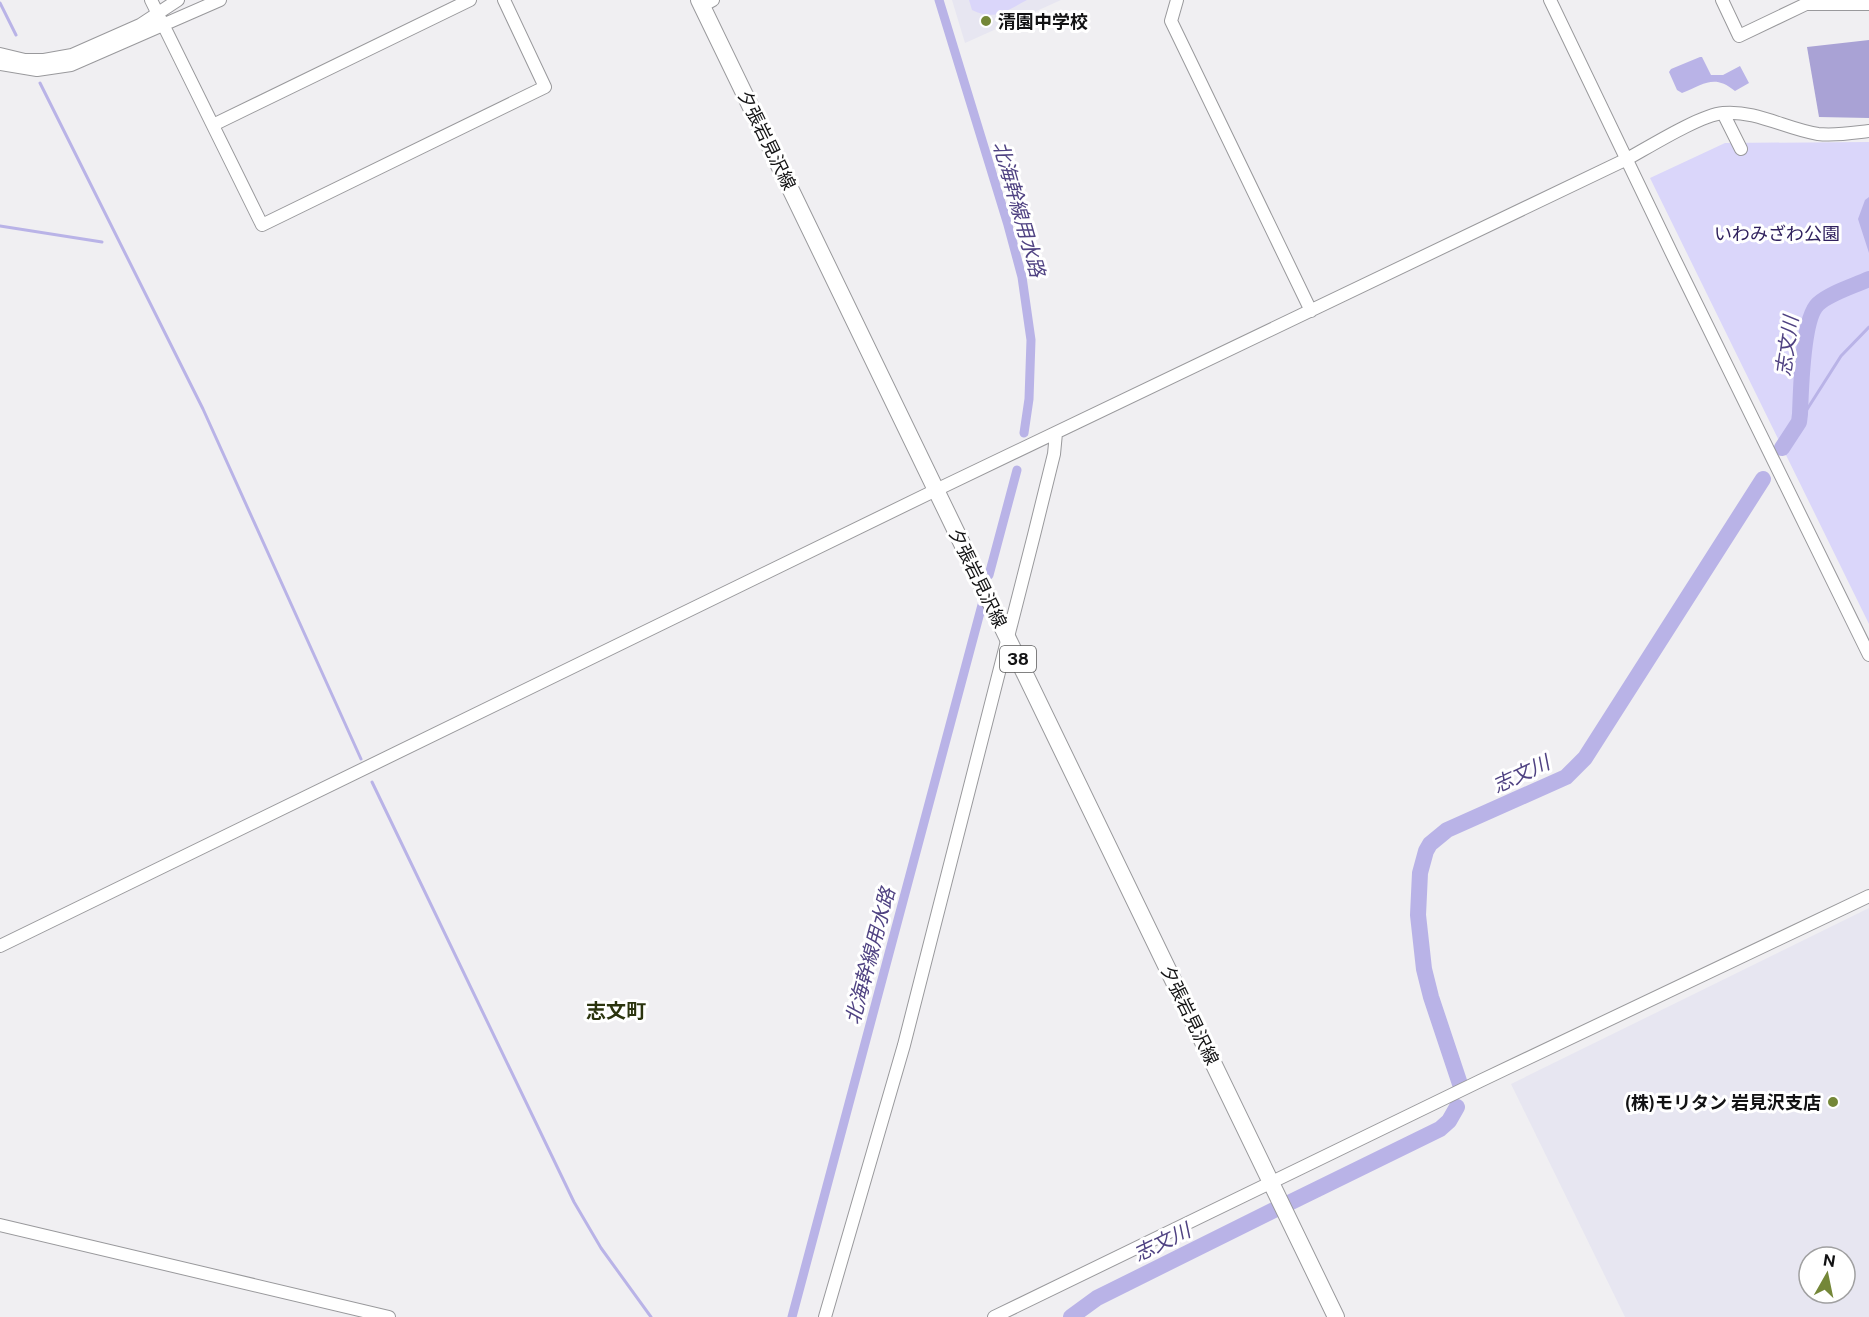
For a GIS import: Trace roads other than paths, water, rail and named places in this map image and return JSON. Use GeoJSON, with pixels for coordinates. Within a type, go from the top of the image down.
{"type":"FeatureCollection","features":[{"type":"Feature","properties":{"kind":"main road","name":"夕張岩見沢線"},"geometry":{"type":"LineString","coordinates":[[704,2],[936,490],[1336,1317]]}},
{"type":"Feature","properties":{"kind":"street"},"geometry":{"type":"LineString","coordinates":[[151,0],[262,225],[545,87],[504,0]]}},
{"type":"Feature","properties":{"kind":"street"},"geometry":{"type":"LineString","coordinates":[[0,64],[37,70],[71,65],[161,20],[178,0]]}},
{"type":"Feature","properties":{"kind":"street"},"geometry":{"type":"LineString","coordinates":[[0,54],[25,60],[58,59],[85,51],[140,25],[220,0]]}},
{"type":"Feature","properties":{"kind":"street"},"geometry":{"type":"LineString","coordinates":[[213,125],[470,0]]}},
{"type":"Feature","properties":{"kind":"street"},"geometry":{"type":"LineString","coordinates":[[1177,0],[1171,21],[1311,311]]}},
{"type":"Feature","properties":{"kind":"street"},"geometry":{"type":"LineString","coordinates":[[1550,0],[1869,655]]}},
{"type":"Feature","properties":{"kind":"street"},"geometry":{"type":"LineString","coordinates":[[1722,0],[1739,36],[1806,4],[1869,3]]}},
{"type":"Feature","properties":{"kind":"street"},"geometry":{"type":"LineString","coordinates":[[1723,113],[1741,149]]}},
{"type":"Feature","properties":{"kind":"street"},"geometry":{"type":"LineString","coordinates":[[0,946],[936,490],[1627,159],[1707,117],[1723,113],[1758,116],[1819,134],[1834,135],[1869,131]]}},
{"type":"Feature","properties":{"kind":"street"},"geometry":{"type":"LineString","coordinates":[[825,1317],[904,1045],[1037,524],[1054,454],[1056,433]]}},
{"type":"Feature","properties":{"kind":"street"},"geometry":{"type":"LineString","coordinates":[[994,1317],[1869,896]]}},
{"type":"Feature","properties":{"kind":"street"},"geometry":{"type":"LineString","coordinates":[[0,1225],[389,1317]]}},
{"type":"Feature","properties":{"kind":"waterway","name":"北海幹線用水路"},"geometry":{"type":"LineString","coordinates":[[939,0],[1022,277],[1031,340],[1029,399],[1024,433]]}},
{"type":"Feature","properties":{"kind":"waterway"},"geometry":{"type":"LineString","coordinates":[[0,3],[16,35]]}},
{"type":"Feature","properties":{"kind":"waterway"},"geometry":{"type":"LineString","coordinates":[[40,83],[203,409],[361,759]]}},
{"type":"Feature","properties":{"kind":"waterway"},"geometry":{"type":"LineString","coordinates":[[0,226],[102,242]]}},
{"type":"Feature","properties":{"kind":"waterway","name":"志文川"},"geometry":{"type":"LineString","coordinates":[[1782,448],[1799,422],[1803,356],[1813,312],[1818,304],[1829,296],[1869,279]]}},
{"type":"Feature","properties":{"kind":"waterway"},"geometry":{"type":"LineString","coordinates":[[1799,422],[1841,356],[1869,327]]}},
{"type":"Feature","properties":{"kind":"waterway","name":"北海幹線用水路"},"geometry":{"type":"LineString","coordinates":[[989,575],[1017,470]]}},
{"type":"Feature","properties":{"kind":"waterway","name":"志文川"},"geometry":{"type":"LineString","coordinates":[[1460,1084],[1424,969],[1418,915],[1420,873],[1426,851],[1430,844],[1447,830],[1566,777],[1585,758],[1763,479]]}},
{"type":"Feature","properties":{"kind":"waterway","name":"北海幹線用水路"},"geometry":{"type":"LineString","coordinates":[[792,1317],[982,605]]}},
{"type":"Feature","properties":{"kind":"waterway"},"geometry":{"type":"LineString","coordinates":[[372,782],[574,1202],[601,1248],[651,1317]]}},
{"type":"Feature","properties":{"kind":"waterway","name":"志文川"},"geometry":{"type":"LineString","coordinates":[[1291,1202],[1440,1129],[1449,1121],[1457,1107]]}},
{"type":"Feature","properties":{"kind":"waterway","name":"志文川"},"geometry":{"type":"LineString","coordinates":[[1071,1317],[1097,1298],[1274,1210]]}},
{"type":"Feature","properties":{"kind":"place","name":"清園中学校"},"geometry":{"type":"Point","coordinates":[986,21]}},
{"type":"Feature","properties":{"kind":"place","name":"(株)モリタン 岩見沢支店"},"geometry":{"type":"Point","coordinates":[1833,1102]}},
{"type":"Feature","properties":{"kind":"district","name":"志文町"},"geometry":{"type":"Point","coordinates":[616,1011]}},
{"type":"Feature","properties":{"kind":"park label","name":"いわみざわ公園"},"geometry":{"type":"Point","coordinates":[1777,233]}}]}
